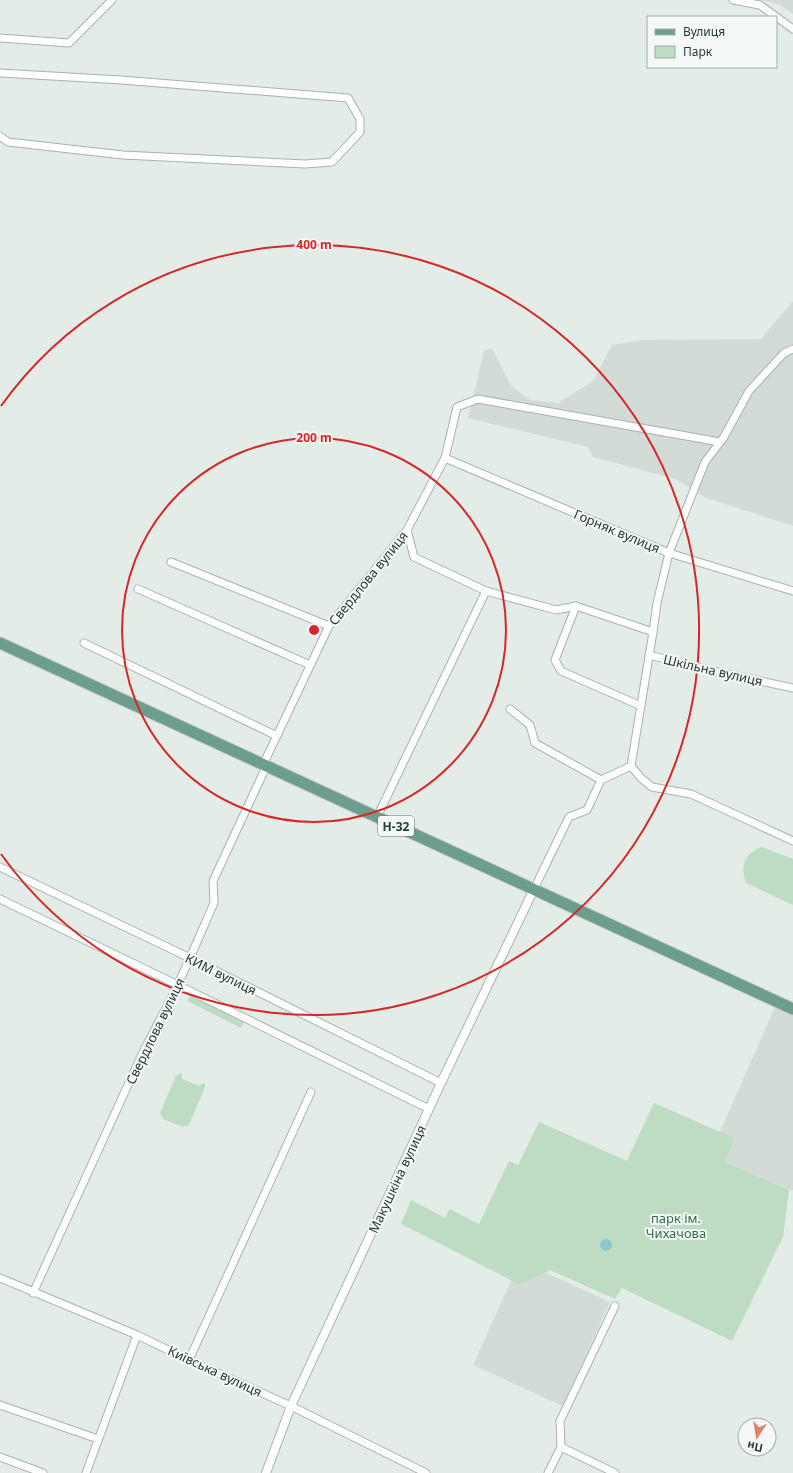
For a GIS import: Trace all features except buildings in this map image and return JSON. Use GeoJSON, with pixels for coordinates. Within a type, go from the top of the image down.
{"type":"FeatureCollection","features":[{"type":"Feature","properties":{"kind":"main road","name":"Н-32"},"geometry":{"type":"LineString","coordinates":[[0,643],[793,1009]]}},
{"type":"Feature","properties":{"kind":"street"},"geometry":{"type":"LineString","coordinates":[[0,38],[69,43],[112,0]]}},
{"type":"Feature","properties":{"kind":"street"},"geometry":{"type":"LineString","coordinates":[[733,0],[760,5],[775,16]]}},
{"type":"Feature","properties":{"kind":"street"},"geometry":{"type":"LineString","coordinates":[[777,17],[793,29]]}},
{"type":"Feature","properties":{"kind":"street"},"geometry":{"type":"LineString","coordinates":[[0,73],[121,80],[348,98],[360,119],[360,132],[345,146],[332,162],[305,164],[123,155],[8,142],[0,136]]}},
{"type":"Feature","properties":{"kind":"street","name":"Шкільна вулиця"},"geometry":{"type":"LineString","coordinates":[[793,349],[784,354],[750,391],[720,442],[705,462],[669,553],[649,655],[713,671],[793,688]]}},
{"type":"Feature","properties":{"kind":"street","name":"Свердлова вулиця"},"geometry":{"type":"LineString","coordinates":[[33,1293],[143,1052],[178,985],[190,958],[214,903],[213,881],[310,665],[329,626],[407,530],[445,458],[456,407],[478,399],[720,442]]}},
{"type":"Feature","properties":{"kind":"street","name":"Горняк вулиця"},"geometry":{"type":"LineString","coordinates":[[445,458],[669,553],[793,591]]}},
{"type":"Feature","properties":{"kind":"street"},"geometry":{"type":"LineString","coordinates":[[407,530],[414,557],[486,591],[556,610],[576,606],[653,632]]}},
{"type":"Feature","properties":{"kind":"street"},"geometry":{"type":"LineString","coordinates":[[170,562],[329,626]]}},
{"type":"Feature","properties":{"kind":"street"},"geometry":{"type":"LineString","coordinates":[[138,589],[310,665]]}},
{"type":"Feature","properties":{"kind":"street"},"geometry":{"type":"LineString","coordinates":[[377,817],[486,591]]}},
{"type":"Feature","properties":{"kind":"street"},"geometry":{"type":"LineString","coordinates":[[576,606],[555,660],[561,671],[641,706]]}},
{"type":"Feature","properties":{"kind":"street"},"geometry":{"type":"LineString","coordinates":[[84,643],[277,736]]}},
{"type":"Feature","properties":{"kind":"street"},"geometry":{"type":"LineString","coordinates":[[649,655],[631,766],[641,778],[652,787],[691,794],[793,841]]}},
{"type":"Feature","properties":{"kind":"street"},"geometry":{"type":"LineString","coordinates":[[510,709],[530,725],[535,743],[601,780]]}},
{"type":"Feature","properties":{"kind":"street"},"geometry":{"type":"LineString","coordinates":[[534,889],[569,817],[587,810],[601,780],[631,766]]}},
{"type":"Feature","properties":{"kind":"street","name":"КИМ вулиця"},"geometry":{"type":"LineString","coordinates":[[0,867],[190,958],[441,1083]]}},
{"type":"Feature","properties":{"kind":"street","name":"Макушкіна вулиця"},"geometry":{"type":"LineString","coordinates":[[266,1473],[291,1406],[441,1083],[534,889]]}},
{"type":"Feature","properties":{"kind":"street"},"geometry":{"type":"LineString","coordinates":[[0,899],[429,1109]]}},
{"type":"Feature","properties":{"kind":"street"},"geometry":{"type":"LineString","coordinates":[[189,1360],[311,1092]]}},
{"type":"Feature","properties":{"kind":"street","name":"Київська вулиця"},"geometry":{"type":"LineString","coordinates":[[0,1278],[137,1335],[291,1406],[426,1473]]}},
{"type":"Feature","properties":{"kind":"street"},"geometry":{"type":"LineString","coordinates":[[548,1473],[561,1447],[560,1422],[615,1306]]}},
{"type":"Feature","properties":{"kind":"street"},"geometry":{"type":"LineString","coordinates":[[86,1473],[137,1335]]}},
{"type":"Feature","properties":{"kind":"street"},"geometry":{"type":"LineString","coordinates":[[0,1405],[98,1439]]}},
{"type":"Feature","properties":{"kind":"street"},"geometry":{"type":"LineString","coordinates":[[561,1447],[616,1473]]}},
{"type":"Feature","properties":{"kind":"street"},"geometry":{"type":"LineString","coordinates":[[0,1457],[43,1473]]}},
{"type":"Feature","properties":{"kind":"shaded area"},"geometry":{"type":"Polygon","coordinates":[[[763,0],[793,0],[793,14],[780,5],[763,0]]]}},
{"type":"Feature","properties":{"kind":"shaded area"},"geometry":{"type":"Polygon","coordinates":[[[793,301],[793,526],[704,497],[676,479],[593,457],[588,447],[468,418],[484,351],[492,348],[511,386],[530,400],[558,403],[593,381],[612,345],[643,340],[761,339],[793,301]]]}},
{"type":"Feature","properties":{"kind":"shaded area"},"geometry":{"type":"Polygon","coordinates":[[[775,1007],[793,1016],[793,1190],[789,1190],[725,1162],[734,1138],[720,1132],[775,1007]]]}},
{"type":"Feature","properties":{"kind":"shaded area"},"geometry":{"type":"Polygon","coordinates":[[[520,1261],[610,1302],[563,1406],[473,1365],[520,1261]]]}},
{"type":"Feature","properties":{"kind":"green space"},"geometry":{"type":"Polygon","coordinates":[[[762,847],[793,859],[793,905],[746,883],[743,871],[745,861],[751,853],[762,847]]]}},
{"type":"Feature","properties":{"kind":"green space"},"geometry":{"type":"Polygon","coordinates":[[[190,996],[244,1022],[241,1028],[187,1001],[190,996]]]}},
{"type":"Feature","properties":{"kind":"green space"},"geometry":{"type":"Polygon","coordinates":[[[181,1073],[182,1079],[200,1086],[202,1083],[205,1084],[189,1125],[183,1127],[163,1119],[160,1113],[176,1076],[181,1073]]]}},
{"type":"Feature","properties":{"kind":"green space","name":"парк ім. Чихачова"},"geometry":{"type":"Polygon","coordinates":[[[654,1103],[734,1138],[725,1162],[789,1190],[783,1237],[732,1341],[622,1288],[615,1299],[550,1270],[519,1284],[401,1224],[411,1200],[445,1218],[450,1209],[479,1224],[509,1161],[518,1165],[539,1122],[627,1161],[654,1103]]]}},
{"type":"Feature","properties":{"kind":"water"},"geometry":{"type":"Polygon","coordinates":[[[604,1239],[608,1239],[612,1245],[608,1251],[604,1251],[600,1247],[600,1243],[604,1239]]]}}]}
